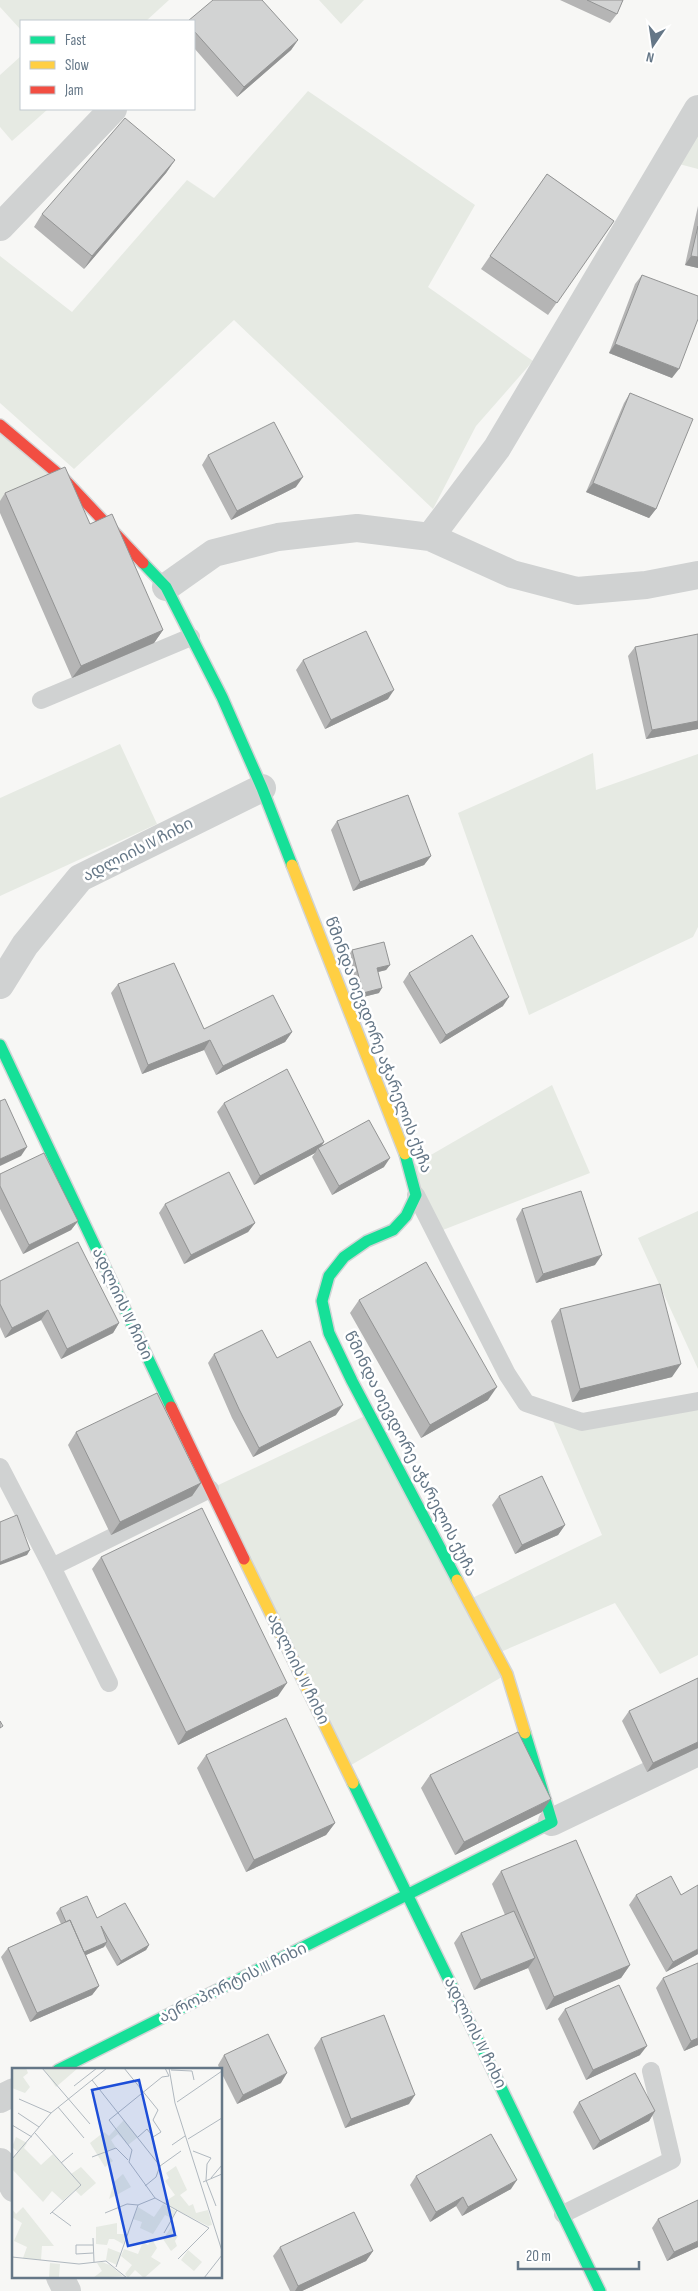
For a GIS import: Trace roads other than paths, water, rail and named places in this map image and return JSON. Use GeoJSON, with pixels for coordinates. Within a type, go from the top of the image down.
{"type":"FeatureCollection","features":[{"type":"Feature","properties":{"kind":"street"},"geometry":{"type":"LineString","coordinates":[[430,537],[496,448],[698,109]]}},
{"type":"Feature","properties":{"kind":"street"},"geometry":{"type":"LineString","coordinates":[[0,228],[112,110]]}},
{"type":"Feature","properties":{"kind":"street","name":"წმინდა თევდორე აჭარელის ქუჩა"},"geometry":{"type":"LineString","coordinates":[[0,425],[63,478],[166,587],[222,697],[262,788],[410,1167],[416,1195],[406,1216],[393,1230],[367,1241],[344,1257],[329,1276],[322,1301],[329,1333],[352,1381],[506,1674],[552,1822]]}},
{"type":"Feature","properties":{"kind":"street"},"geometry":{"type":"LineString","coordinates":[[166,587],[214,553],[278,537],[357,528],[430,537],[512,574],[577,591],[646,584],[698,575]]}},
{"type":"Feature","properties":{"kind":"street","name":"ადლიის IV ჩიხი"},"geometry":{"type":"LineString","coordinates":[[0,985],[25,945],[80,878],[262,788]]}},
{"type":"Feature","properties":{"kind":"street","name":"ადლიის IV ჩიხი"},"geometry":{"type":"LineString","coordinates":[[0,1045],[210,1489],[600,2291]]}},
{"type":"Feature","properties":{"kind":"street"},"geometry":{"type":"LineString","coordinates":[[408,1896],[552,1822],[698,1752]]}},
{"type":"Feature","properties":{"kind":"street","name":"აეროპორტის III ჩიხი"},"geometry":{"type":"LineString","coordinates":[[62,2068],[408,1896]]}},
{"type":"Feature","properties":{"kind":"street"},"geometry":{"type":"LineString","coordinates":[[0,2099],[12,2093]]}},
{"type":"Feature","properties":{"kind":"street"},"geometry":{"type":"LineString","coordinates":[[0,2162],[12,2184]]}},
{"type":"Feature","properties":{"kind":"street"},"geometry":{"type":"LineString","coordinates":[[60,2278],[67,2291]]}},
{"type":"Feature","properties":{"kind":"lane"},"geometry":{"type":"LineString","coordinates":[[41,700],[191,637]]}},
{"type":"Feature","properties":{"kind":"lane"},"geometry":{"type":"LineString","coordinates":[[416,1195],[507,1374],[526,1403],[582,1422],[698,1401]]}},
{"type":"Feature","properties":{"kind":"lane"},"geometry":{"type":"LineString","coordinates":[[0,1467],[109,1683]]}},
{"type":"Feature","properties":{"kind":"lane"},"geometry":{"type":"LineString","coordinates":[[52,1567],[210,1489]]}},
{"type":"Feature","properties":{"kind":"lane"},"geometry":{"type":"LineString","coordinates":[[562,2214],[672,2160],[651,2071]]}}]}
